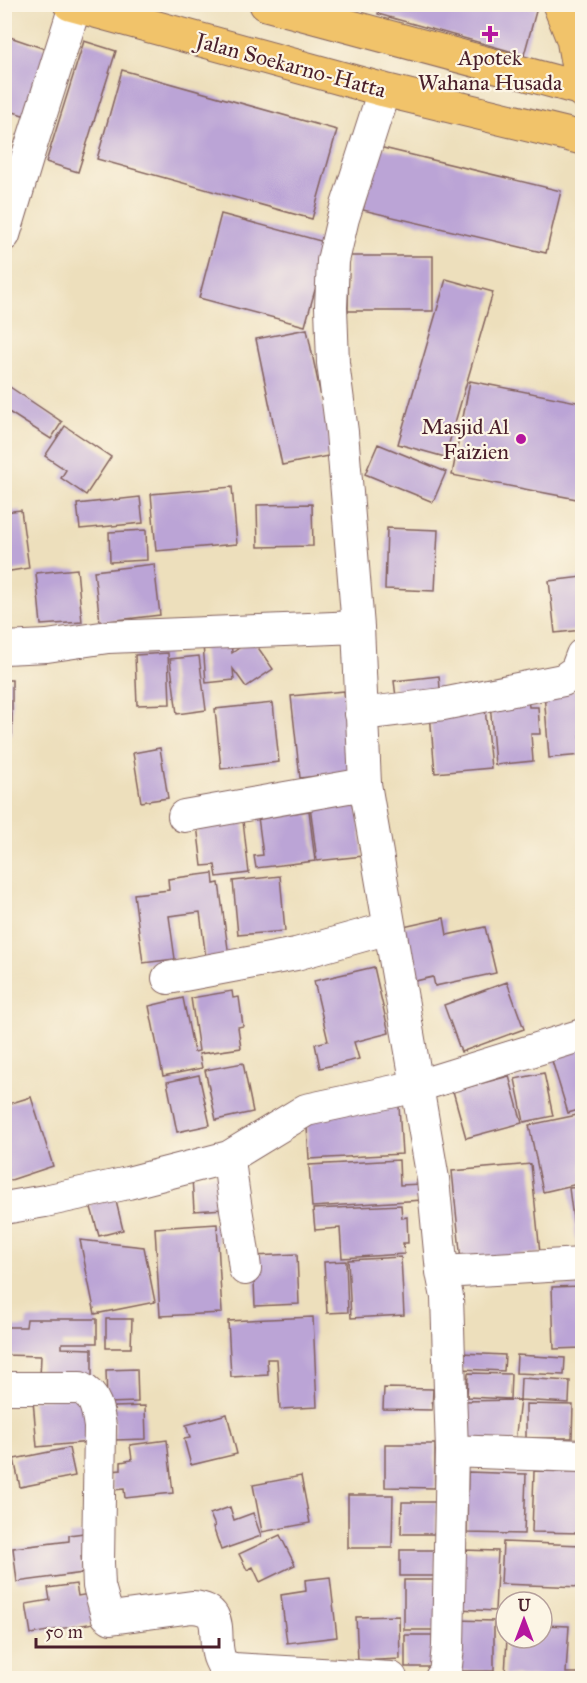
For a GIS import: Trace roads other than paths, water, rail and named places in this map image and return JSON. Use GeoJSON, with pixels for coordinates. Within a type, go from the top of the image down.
{"type":"FeatureCollection","features":[{"type":"Feature","properties":{"kind":"main road"},"geometry":{"type":"LineString","coordinates":[[266,4],[582,90],[573,39],[559,4]]}},
{"type":"Feature","properties":{"kind":"main road","name":"Jalan Soekarno-Hatta"},"geometry":{"type":"LineString","coordinates":[[73,5],[384,90],[582,138]]}},
{"type":"Feature","properties":{"kind":"street"},"geometry":{"type":"LineString","coordinates":[[4,235],[17,153],[73,5]]}},
{"type":"Feature","properties":{"kind":"street"},"geometry":{"type":"LineString","coordinates":[[384,90],[343,218],[333,261],[331,308],[333,363],[342,432],[358,627],[365,784],[433,1179],[441,1272],[447,1298],[452,1450],[448,1647],[445,1674],[441,1678]]}},
{"type":"Feature","properties":{"kind":"street"},"geometry":{"type":"LineString","coordinates":[[4,648],[47,646],[108,637],[358,627]]}},
{"type":"Feature","properties":{"kind":"street"},"geometry":{"type":"LineString","coordinates":[[361,714],[443,704],[563,681],[576,671],[582,655]]}},
{"type":"Feature","properties":{"kind":"street"},"geometry":{"type":"LineString","coordinates":[[184,816],[365,784]]}},
{"type":"Feature","properties":{"kind":"street"},"geometry":{"type":"LineString","coordinates":[[168,978],[296,954],[389,928]]}},
{"type":"Feature","properties":{"kind":"street"},"geometry":{"type":"LineString","coordinates":[[4,1208],[128,1183],[229,1157],[316,1106],[418,1086],[582,1035]]}},
{"type":"Feature","properties":{"kind":"street"},"geometry":{"type":"LineString","coordinates":[[229,1157],[232,1192],[240,1228],[245,1269]]}},
{"type":"Feature","properties":{"kind":"street"},"geometry":{"type":"LineString","coordinates":[[441,1272],[582,1264]]}},
{"type":"Feature","properties":{"kind":"street"},"geometry":{"type":"LineString","coordinates":[[4,1388],[80,1388],[86,1391],[97,1407],[100,1427],[99,1587],[107,1615],[111,1618],[192,1607],[201,1608],[208,1610],[214,1618],[219,1658],[224,1666],[234,1669],[391,1678]]}},
{"type":"Feature","properties":{"kind":"street"},"geometry":{"type":"LineString","coordinates":[[452,1450],[582,1456]]}},
{"type":"Feature","properties":{"kind":"place","name":"Apotek Wahana Husada"},"geometry":{"type":"Point","coordinates":[490,34]}},
{"type":"Feature","properties":{"kind":"place","name":"Masjid Al Faizien"},"geometry":{"type":"Point","coordinates":[521,439]}}]}
